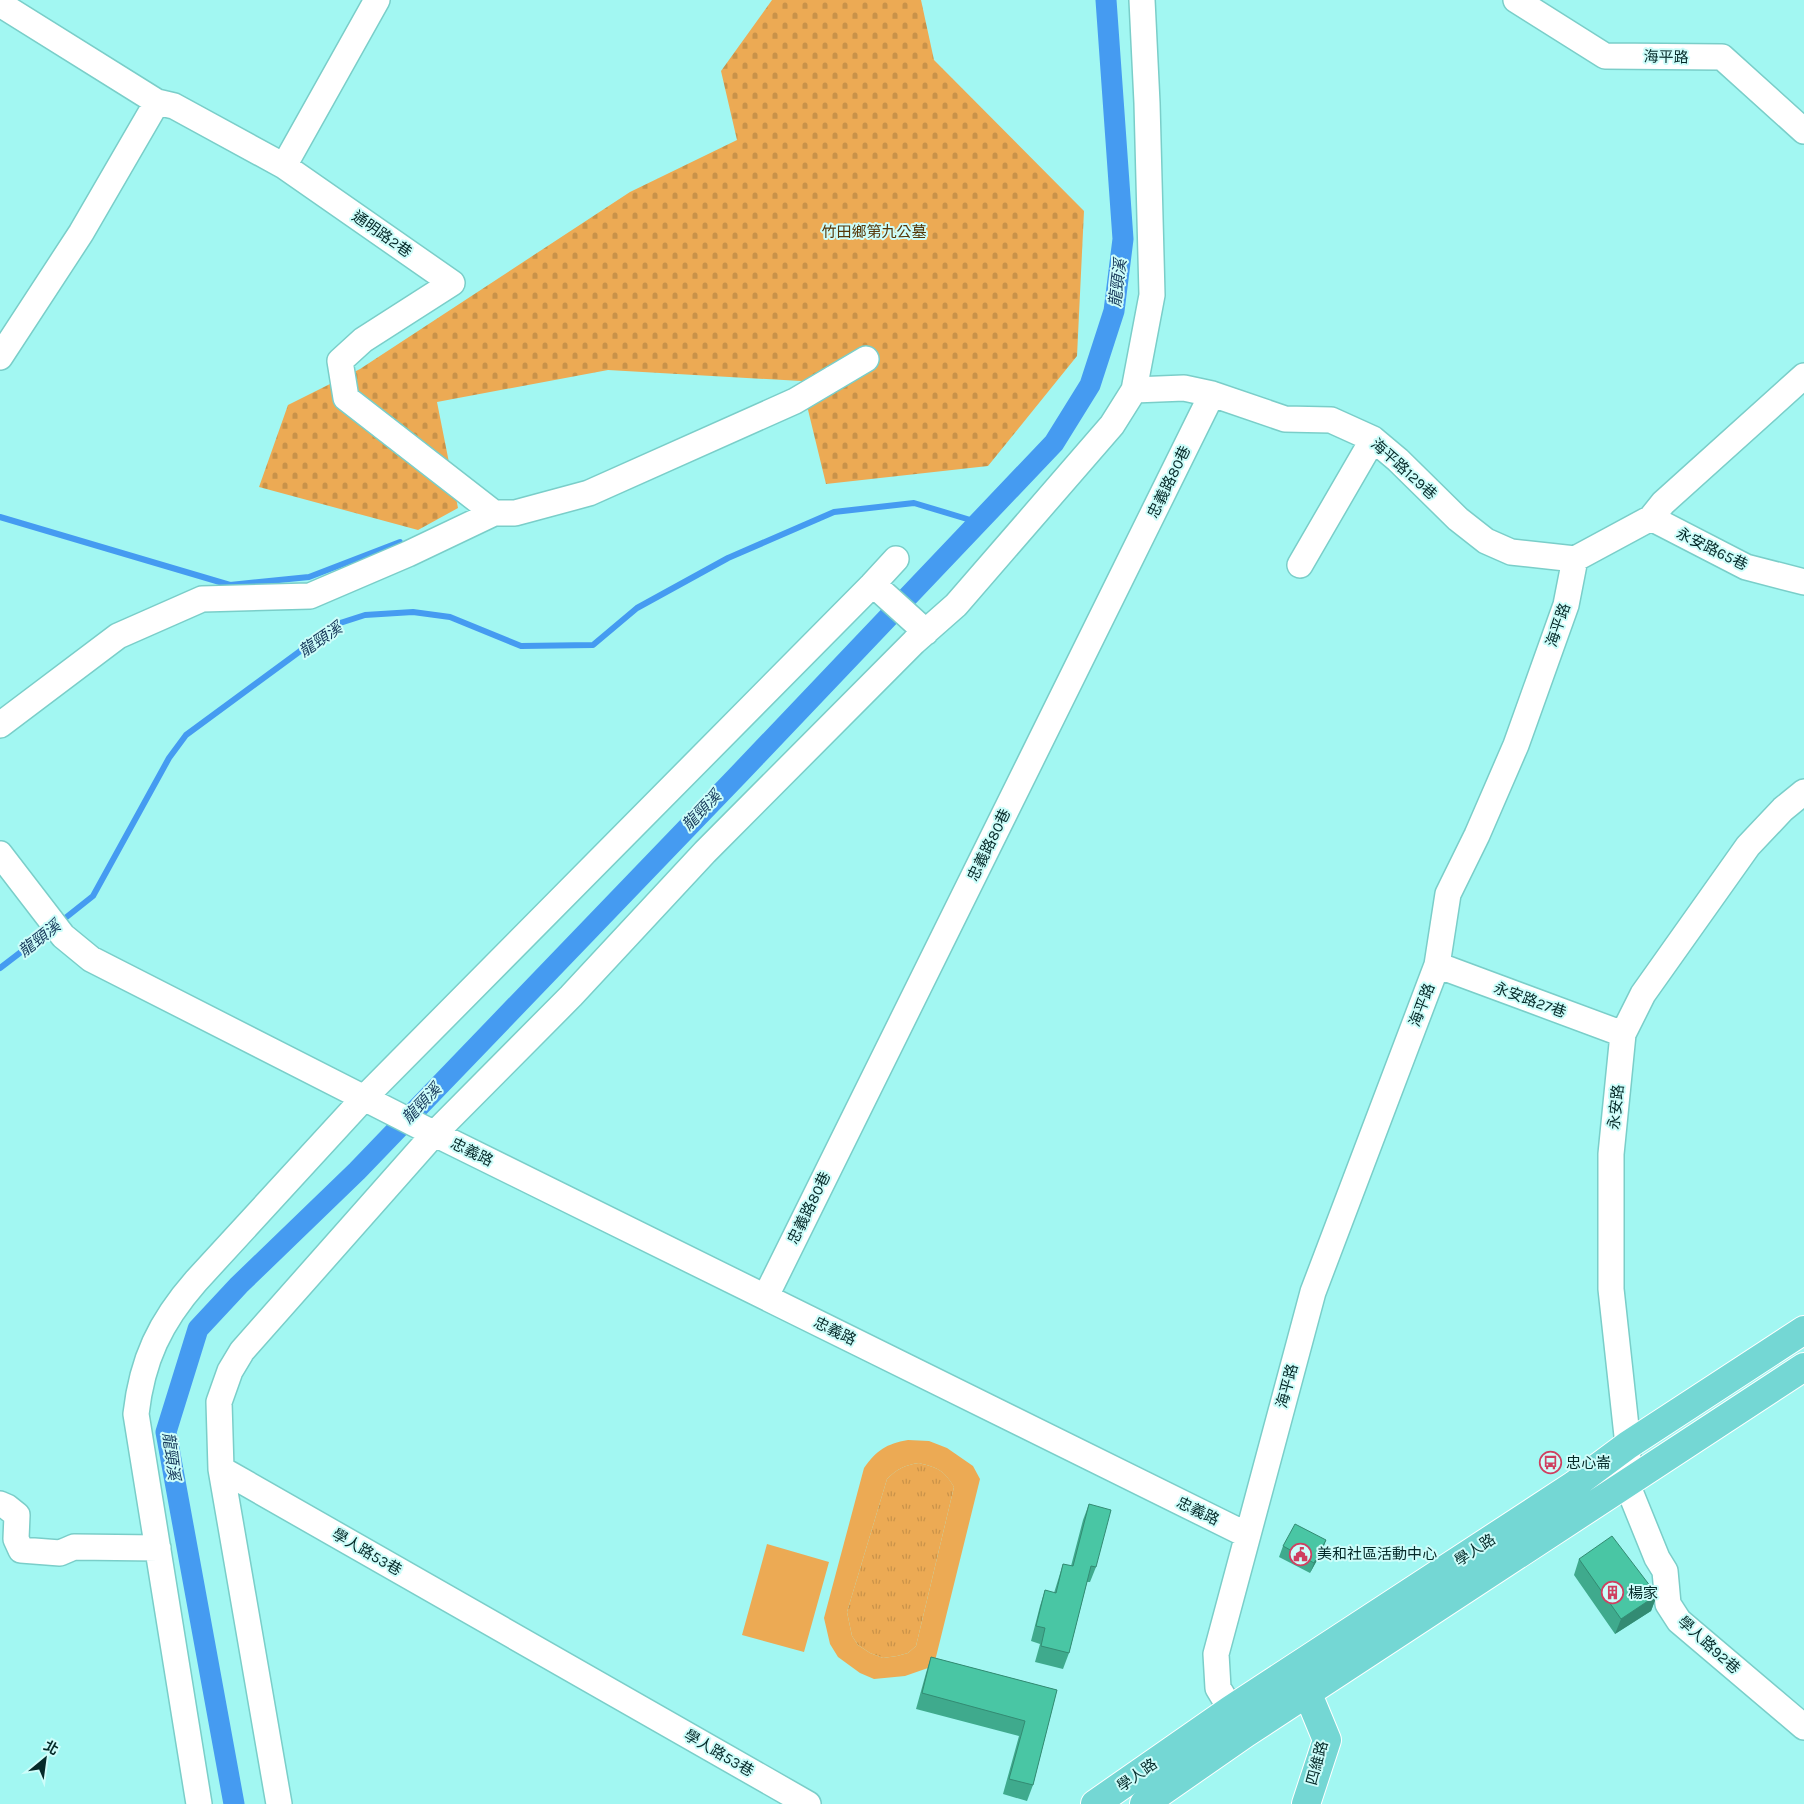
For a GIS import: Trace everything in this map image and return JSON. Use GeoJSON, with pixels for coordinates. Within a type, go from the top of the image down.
{"type":"FeatureCollection","features":[{"type":"Feature","properties":{"kind":"main road","name":"學人路"},"geometry":{"type":"LineString","coordinates":[[1095,1804],[1230,1710],[1574,1485],[1628,1445],[1804,1330]]}},
{"type":"Feature","properties":{"kind":"main road","name":"學人路"},"geometry":{"type":"LineString","coordinates":[[1144,1804],[1246,1734],[1804,1367]]}},
{"type":"Feature","properties":{"kind":"main road","name":"四維路"},"geometry":{"type":"LineString","coordinates":[[1293,1670],[1308,1694],[1327,1740],[1306,1804]]}},
{"type":"Feature","properties":{"kind":"street"},"geometry":{"type":"LineString","coordinates":[[284,166],[377,0]]}},
{"type":"Feature","properties":{"kind":"street"},"geometry":{"type":"LineString","coordinates":[[279,1804],[221,1469],[219,1402],[230,1371],[242,1351],[429,1131],[571,996],[704,852],[842,714],[956,605],[1112,425],[1134,390],[1152,295],[1147,103],[1142,0]]}},
{"type":"Feature","properties":{"kind":"street","name":"海平路"},"geometry":{"type":"LineString","coordinates":[[1516,0],[1605,56],[1722,58],[1804,131]]}},
{"type":"Feature","properties":{"kind":"street","name":"通明路2巷"},"geometry":{"type":"LineString","coordinates":[[0,4],[157,102],[174,106],[284,166],[452,283],[363,340],[340,361],[346,398],[494,513]]}},
{"type":"Feature","properties":{"kind":"street"},"geometry":{"type":"LineString","coordinates":[[0,357],[81,233],[157,102]]}},
{"type":"Feature","properties":{"kind":"street"},"geometry":{"type":"LineString","coordinates":[[0,725],[118,636],[202,599],[310,596],[408,554],[494,513],[515,513],[589,493],[795,401],[866,359]]}},
{"type":"Feature","properties":{"kind":"street"},"geometry":{"type":"LineString","coordinates":[[1575,559],[1651,518],[1663,503],[1804,376]]}},
{"type":"Feature","properties":{"kind":"street","name":"海平路129巷"},"geometry":{"type":"LineString","coordinates":[[1134,390],[1184,388],[1212,394],[1285,419],[1332,420],[1373,439],[1398,460],[1458,520],[1486,541],[1511,552],[1575,559]]}},
{"type":"Feature","properties":{"kind":"street","name":"忠義路80巷"},"geometry":{"type":"LineString","coordinates":[[766,1296],[1212,394]]}},
{"type":"Feature","properties":{"kind":"street"},"geometry":{"type":"LineString","coordinates":[[1300,565],[1373,439]]}},
{"type":"Feature","properties":{"kind":"street","name":"永安路65巷"},"geometry":{"type":"LineString","coordinates":[[1651,518],[1746,567],[1804,582]]}},
{"type":"Feature","properties":{"kind":"street"},"geometry":{"type":"LineString","coordinates":[[199,1804],[136,1414],[142,1375],[155,1338],[180,1298],[874,584],[896,559]]}},
{"type":"Feature","properties":{"kind":"street","name":"海平路"},"geometry":{"type":"LineString","coordinates":[[1246,1734],[1218,1688],[1216,1654],[1313,1292],[1437,965],[1448,894],[1477,835],[1516,745],[1566,605],[1575,559]]}},
{"type":"Feature","properties":{"kind":"street"},"geometry":{"type":"LineString","coordinates":[[874,584],[926,632]]}},
{"type":"Feature","properties":{"kind":"street","name":"永安路"},"geometry":{"type":"LineString","coordinates":[[1627,1484],[1628,1445],[1612,1289],[1611,1154],[1623,1034],[1644,994],[1748,846],[1783,808],[1804,792]]}},
{"type":"Feature","properties":{"kind":"street","name":"忠義路"},"geometry":{"type":"LineString","coordinates":[[0,854],[63,936],[91,959],[429,1131],[1247,1535]]}},
{"type":"Feature","properties":{"kind":"street","name":"永安路27巷"},"geometry":{"type":"LineString","coordinates":[[1437,965],[1623,1034]]}},
{"type":"Feature","properties":{"kind":"street","name":"學人路53巷"},"geometry":{"type":"LineString","coordinates":[[221,1469],[808,1804]]}},
{"type":"Feature","properties":{"kind":"street","name":"學人路92巷"},"geometry":{"type":"LineString","coordinates":[[1627,1484],[1657,1558],[1665,1571],[1668,1604],[1679,1621],[1804,1727]]}},
{"type":"Feature","properties":{"kind":"street"},"geometry":{"type":"LineString","coordinates":[[0,1504],[17,1515],[16,1539],[21,1550],[60,1553],[74,1547],[158,1548]]}},
{"type":"Feature","properties":{"kind":"green space","name":"竹田鄉第九公墓"},"geometry":{"type":"Polygon","coordinates":[[[772,0],[921,0],[934,60],[1084,211],[1077,356],[988,466],[826,484],[801,381],[608,370],[437,402],[458,508],[418,530],[259,487],[288,405],[360,369],[630,192],[737,140],[721,71],[772,0]]]}},
{"type":"Feature","properties":{"kind":"green space"},"geometry":{"type":"Polygon","coordinates":[[[908,1440],[929,1441],[947,1448],[973,1466],[980,1479],[935,1661],[928,1668],[905,1676],[874,1679],[860,1673],[838,1657],[830,1644],[824,1618],[864,1468],[883,1449],[908,1440]],[[919,1463],[905,1466],[887,1479],[847,1612],[852,1636],[858,1645],[870,1653],[883,1658],[908,1653],[916,1646],[954,1487],[944,1473],[936,1468],[919,1463]]]}},
{"type":"Feature","properties":{"kind":"green space"},"geometry":{"type":"Polygon","coordinates":[[[919,1463],[940,1470],[954,1487],[916,1646],[908,1653],[883,1658],[870,1653],[858,1645],[852,1636],[847,1612],[887,1479],[901,1468],[919,1463]]]}},
{"type":"Feature","properties":{"kind":"green space"},"geometry":{"type":"Polygon","coordinates":[[[767,1544],[829,1562],[804,1652],[742,1635],[767,1544]]]}},
{"type":"Feature","properties":{"kind":"building"},"geometry":{"type":"Polygon","coordinates":[[[1089,1504],[1111,1510],[1096,1567],[1091,1566],[1069,1653],[1041,1646],[1045,1628],[1036,1626],[1045,1590],[1056,1593],[1063,1564],[1073,1566],[1089,1504]]]}},
{"type":"Feature","properties":{"kind":"building"},"geometry":{"type":"Polygon","coordinates":[[[1295,1524],[1326,1540],[1314,1563],[1283,1546],[1295,1524]]]}},
{"type":"Feature","properties":{"kind":"building"},"geometry":{"type":"Polygon","coordinates":[[[1612,1536],[1657,1595],[1621,1619],[1579,1559],[1612,1536]]]}},
{"type":"Feature","properties":{"kind":"building"},"geometry":{"type":"Polygon","coordinates":[[[931,1657],[1057,1690],[1033,1785],[1009,1779],[1025,1721],[922,1693],[931,1657]]]}},
{"type":"Feature","properties":{"kind":"waterway","name":"龍頸溪"},"geometry":{"type":"LineString","coordinates":[[234,1804],[166,1432],[198,1329],[239,1285],[357,1171],[1054,443],[1090,385],[1114,311],[1123,239],[1106,0]]}},
{"type":"Feature","properties":{"kind":"waterway","name":"龍頸溪"},"geometry":{"type":"LineString","coordinates":[[59,923],[93,896],[169,758],[186,735],[337,624],[365,615],[413,612],[450,617],[521,646],[593,645],[637,608],[728,558],[834,512],[914,503],[977,522]]}},
{"type":"Feature","properties":{"kind":"waterway"},"geometry":{"type":"LineString","coordinates":[[0,517],[230,585],[309,577],[400,542]]}},
{"type":"Feature","properties":{"kind":"waterway","name":"龍頸溪"},"geometry":{"type":"LineString","coordinates":[[0,968],[51,929]]}},
{"type":"Feature","properties":{"kind":"place","name":"忠心崙"},"geometry":{"type":"Point","coordinates":[1550,1463]}},
{"type":"Feature","properties":{"kind":"place","name":"美和社區活動中心"},"geometry":{"type":"Point","coordinates":[1301,1554]}},
{"type":"Feature","properties":{"kind":"place","name":"楊家"},"geometry":{"type":"Point","coordinates":[1612,1593]}}]}
